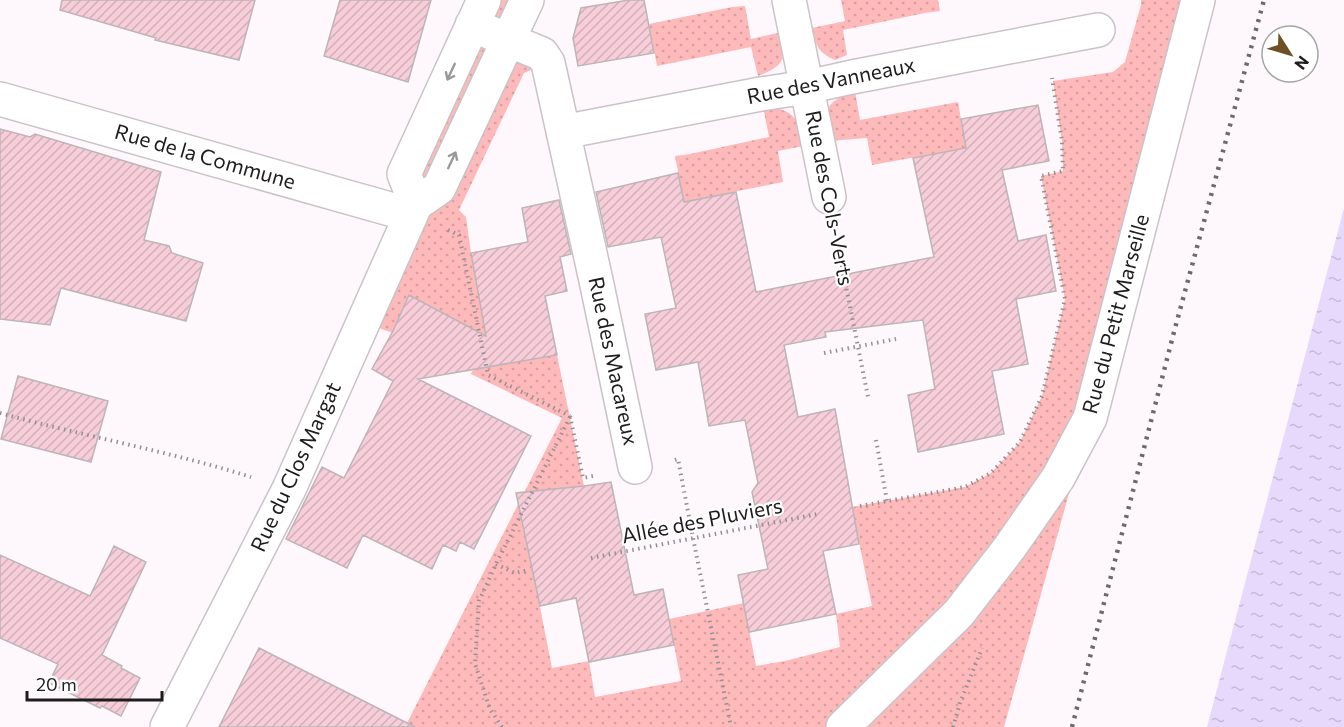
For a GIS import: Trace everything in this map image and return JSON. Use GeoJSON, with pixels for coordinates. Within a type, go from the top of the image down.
{"type":"FeatureCollection","features":[{"type":"Feature","properties":{"kind":"street","name":"Rue du Clos Margat"},"geometry":{"type":"LineString","coordinates":[[167,727],[289,489],[414,209],[439,188],[527,0]]}},
{"type":"Feature","properties":{"kind":"street","name":"Rue des Cols-Verts"},"geometry":{"type":"LineString","coordinates":[[789,0],[829,197]]}},
{"type":"Feature","properties":{"kind":"street","name":"Rue du Petit Marseille"},"geometry":{"type":"LineString","coordinates":[[839,727],[959,613],[1010,547],[1058,478],[1090,418],[1198,0]]}},
{"type":"Feature","properties":{"kind":"street"},"geometry":{"type":"LineString","coordinates":[[414,209],[404,174],[478,13],[508,39]]}},
{"type":"Feature","properties":{"kind":"street","name":"Rue des Vanneaux"},"geometry":{"type":"LineString","coordinates":[[563,132],[1098,30]]}},
{"type":"Feature","properties":{"kind":"street","name":"Rue des Macareux"},"geometry":{"type":"LineString","coordinates":[[508,39],[542,54],[548,63],[635,467]]}},
{"type":"Feature","properties":{"kind":"street","name":"Rue de la Commune"},"geometry":{"type":"LineString","coordinates":[[0,99],[414,209]]}},
{"type":"Feature","properties":{"kind":"path"},"geometry":{"type":"LineString","coordinates":[[860,506],[965,487],[991,473],[1020,442],[1042,396],[1065,299],[1041,176],[1063,171],[1062,141],[1047,40]]}},
{"type":"Feature","properties":{"kind":"path","name":"Rue des Cols-Verts"},"geometry":{"type":"LineString","coordinates":[[829,197],[868,397]]}},
{"type":"Feature","properties":{"kind":"path"},"geometry":{"type":"LineString","coordinates":[[414,209],[459,235],[488,375],[570,416],[479,601],[475,664],[490,709],[502,727]]}},
{"type":"Feature","properties":{"kind":"path"},"geometry":{"type":"LineString","coordinates":[[824,353],[896,339]]}},
{"type":"Feature","properties":{"kind":"path"},"geometry":{"type":"LineString","coordinates":[[0,413],[158,450],[289,489]]}},
{"type":"Feature","properties":{"kind":"path"},"geometry":{"type":"LineString","coordinates":[[876,440],[887,501]]}},
{"type":"Feature","properties":{"kind":"path","name":"Rue des Macareux"},"geometry":{"type":"LineString","coordinates":[[635,467],[678,459],[731,727]]}},
{"type":"Feature","properties":{"kind":"path","name":"Allée des Pluviers"},"geometry":{"type":"LineString","coordinates":[[591,558],[818,514]]}},
{"type":"Feature","properties":{"kind":"path"},"geometry":{"type":"LineString","coordinates":[[496,564],[515,573],[529,570]]}},
{"type":"Feature","properties":{"kind":"path"},"geometry":{"type":"LineString","coordinates":[[953,727],[960,703],[981,654],[988,622],[974,594]]}},
{"type":"Feature","properties":{"kind":"shaded area"},"geometry":{"type":"Polygon","coordinates":[[[484,0],[527,0],[509,39],[548,63],[524,73],[459,210],[466,217],[492,365],[557,355],[584,486],[526,536],[552,668],[589,661],[595,697],[681,681],[669,619],[744,603],[756,666],[840,647],[836,614],[872,606],[852,507],[965,487],[991,473],[1020,442],[1042,396],[1065,299],[1041,176],[1063,171],[1062,141],[1053,81],[1113,72],[1125,62],[1141,0],[1198,0],[1090,418],[1004,727],[405,727],[562,418],[471,374],[476,364],[363,322],[404,174],[484,0]]]}},
{"type":"Feature","properties":{"kind":"shaded area"},"geometry":{"type":"Polygon","coordinates":[[[841,0],[938,0],[940,11],[843,30],[847,55],[835,60],[824,54],[818,47],[812,28],[845,21],[841,0]]]}},
{"type":"Feature","properties":{"kind":"shaded area"},"geometry":{"type":"Polygon","coordinates":[[[745,6],[751,39],[782,32],[784,49],[782,60],[773,69],[758,76],[751,47],[657,66],[649,24],[745,6]]]}},
{"type":"Feature","properties":{"kind":"shaded area"},"geometry":{"type":"Polygon","coordinates":[[[855,91],[860,120],[958,102],[966,148],[872,165],[867,138],[830,141],[826,122],[829,107],[836,99],[855,91]]]}},
{"type":"Feature","properties":{"kind":"shaded area"},"geometry":{"type":"Polygon","coordinates":[[[763,106],[787,112],[795,118],[799,128],[803,146],[778,151],[783,182],[684,202],[675,156],[769,137],[763,106]]]}},
{"type":"Feature","properties":{"kind":"water"},"geometry":{"type":"Polygon","coordinates":[[[1344,208],[1344,727],[1207,727],[1344,208]]]}},
{"type":"Feature","properties":{"kind":"building"},"geometry":{"type":"Polygon","coordinates":[[[62,0],[255,0],[239,60],[155,40],[156,38],[60,10],[62,0]]]}},
{"type":"Feature","properties":{"kind":"building"},"geometry":{"type":"Polygon","coordinates":[[[340,0],[431,0],[408,82],[324,56],[340,0]]]}},
{"type":"Feature","properties":{"kind":"building"},"geometry":{"type":"Polygon","coordinates":[[[629,0],[644,0],[654,53],[578,66],[573,38],[581,8],[629,0]]]}},
{"type":"Feature","properties":{"kind":"building"},"geometry":{"type":"Polygon","coordinates":[[[1038,105],[1049,161],[1002,170],[1018,241],[1046,235],[1056,291],[1016,299],[1028,364],[992,371],[1004,434],[918,452],[908,395],[935,389],[923,320],[825,332],[826,337],[784,345],[798,417],[835,409],[859,544],[823,551],[836,614],[749,632],[738,575],[768,569],[752,492],[758,483],[745,420],[709,426],[698,362],[656,370],[645,314],[676,308],[661,237],[608,247],[596,192],[678,173],[684,202],[736,192],[756,292],[934,257],[913,158],[966,148],[961,119],[1038,105]]]}},
{"type":"Feature","properties":{"kind":"building"},"geometry":{"type":"Polygon","coordinates":[[[0,129],[30,137],[35,134],[161,172],[144,240],[169,246],[172,253],[203,263],[186,321],[61,288],[50,325],[0,319],[0,129]]]}},
{"type":"Feature","properties":{"kind":"building"},"geometry":{"type":"Polygon","coordinates":[[[559,200],[571,254],[560,257],[567,291],[545,296],[557,355],[418,379],[531,436],[474,549],[460,542],[456,551],[443,545],[432,569],[363,535],[347,568],[286,539],[322,467],[344,478],[393,381],[372,369],[409,295],[486,336],[471,253],[528,242],[522,208],[559,200]]]}},
{"type":"Feature","properties":{"kind":"building"},"geometry":{"type":"Polygon","coordinates":[[[18,376],[108,401],[91,462],[1,439],[18,376]]]}},
{"type":"Feature","properties":{"kind":"building"},"geometry":{"type":"Polygon","coordinates":[[[611,482],[634,595],[663,589],[674,645],[589,662],[576,598],[540,606],[516,493],[611,482]]]}},
{"type":"Feature","properties":{"kind":"building"},"geometry":{"type":"Polygon","coordinates":[[[114,546],[146,562],[102,655],[140,678],[121,716],[49,683],[58,664],[0,638],[0,555],[90,596],[114,546]]]}},
{"type":"Feature","properties":{"kind":"building"},"geometry":{"type":"Polygon","coordinates":[[[259,648],[415,727],[219,727],[259,648]]]}},
{"type":"Feature","properties":{"kind":"railway"},"geometry":{"type":"LineString","coordinates":[[1072,727],[1174,332],[1264,0]]}}]}
